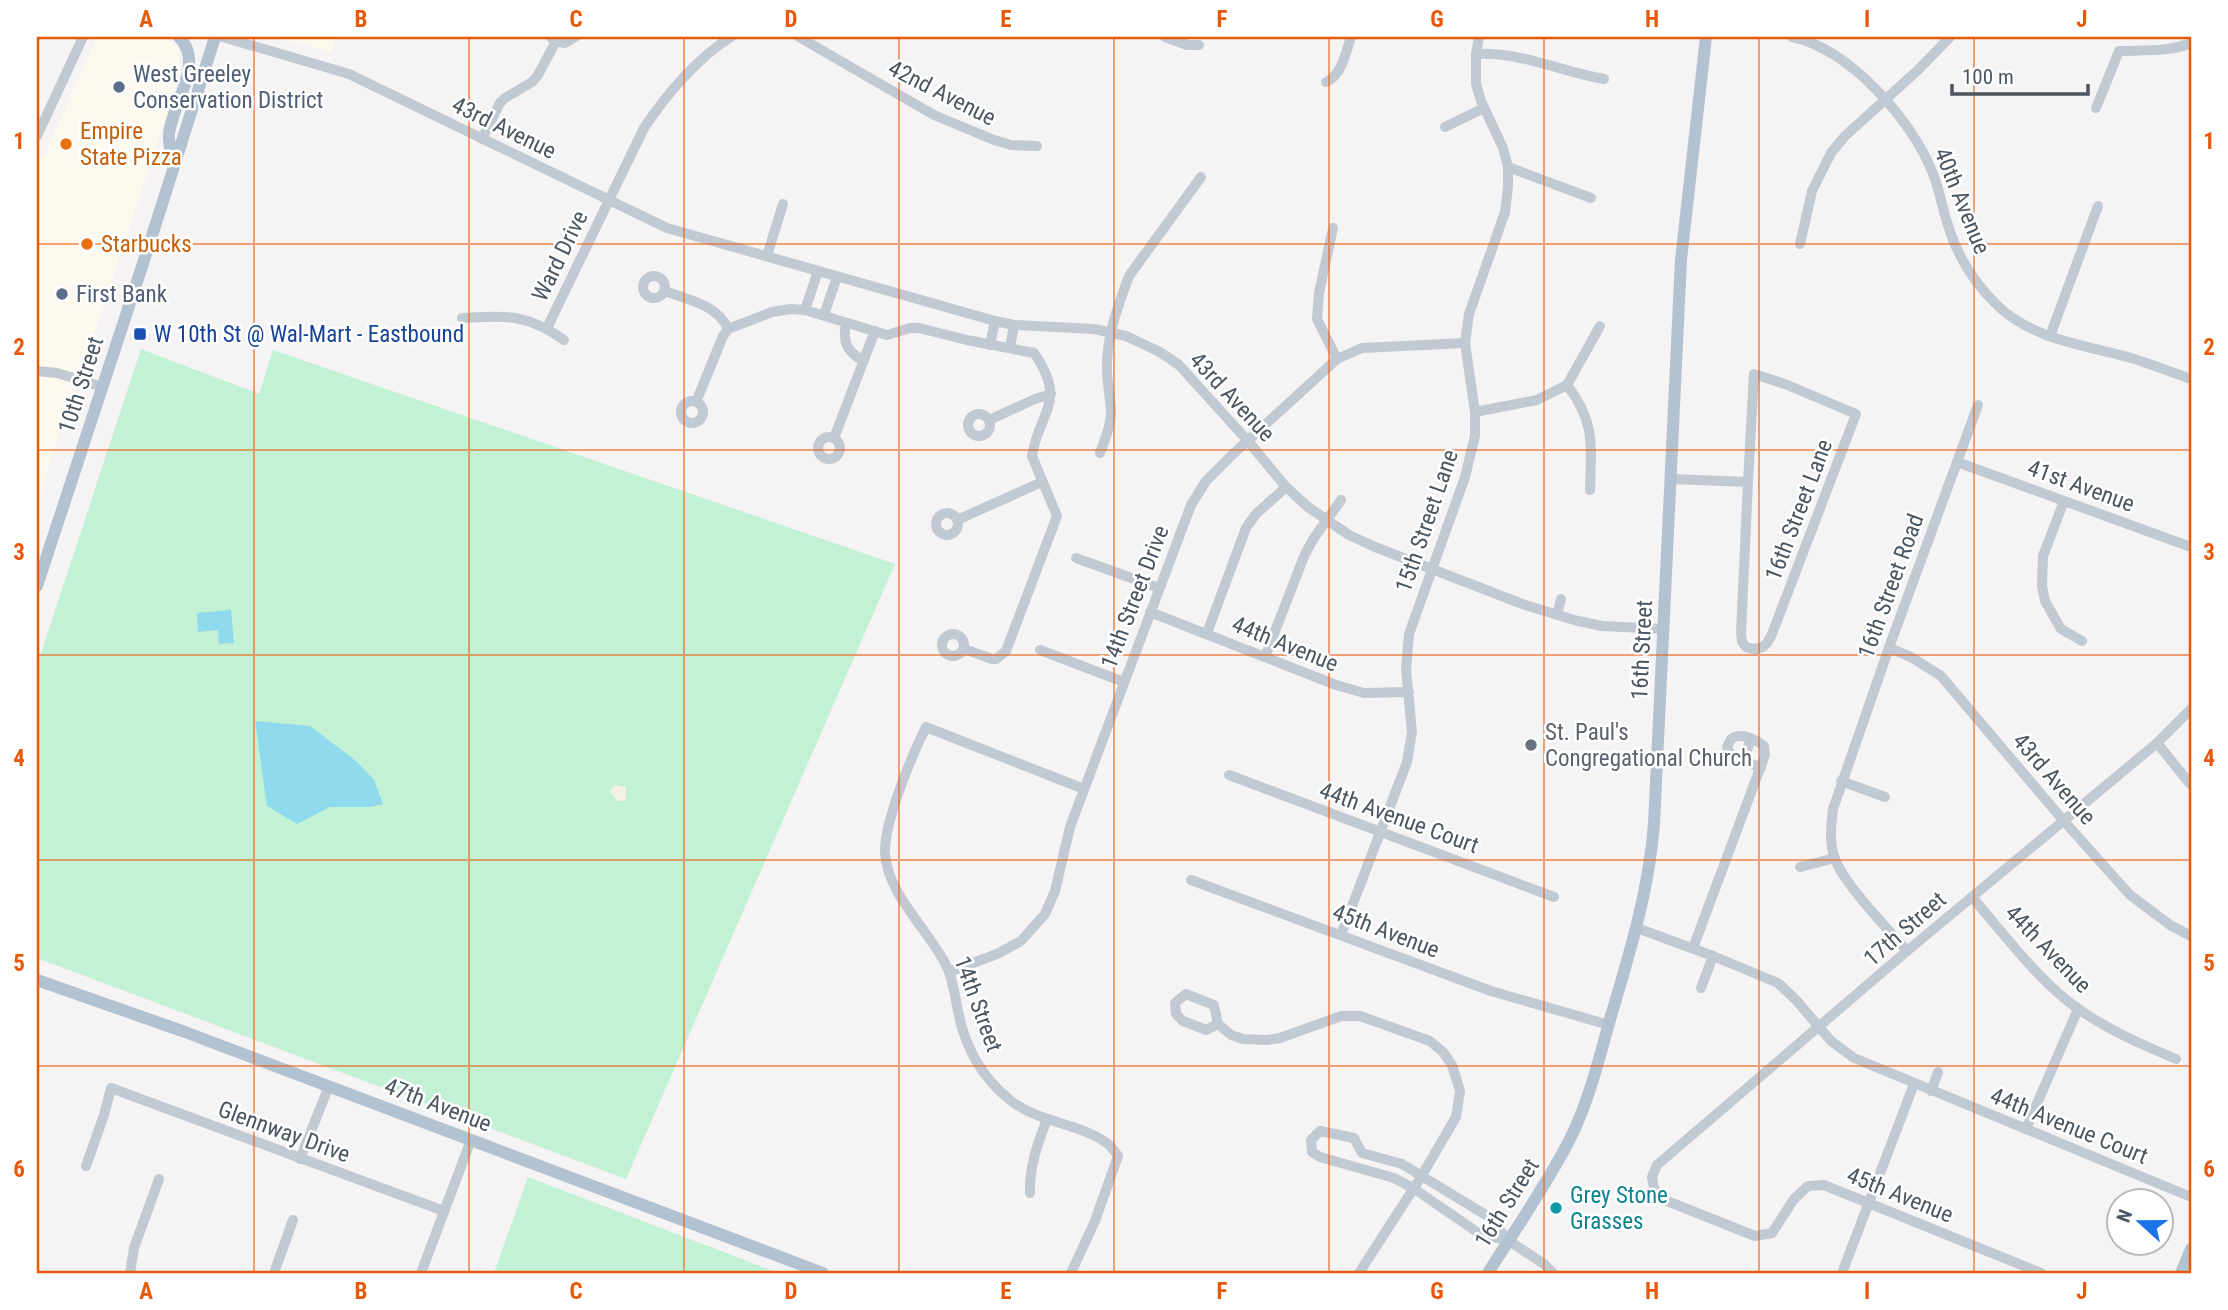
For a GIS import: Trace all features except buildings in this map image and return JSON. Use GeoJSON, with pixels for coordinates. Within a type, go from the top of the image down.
{"type":"FeatureCollection","features":[{"type":"Feature","properties":{"kind":"main road"},"geometry":{"type":"LineString","coordinates":[[174,170],[169,134],[189,67],[190,55],[188,47],[179,37]]}},
{"type":"Feature","properties":{"kind":"main road","name":"10th Street"},"geometry":{"type":"LineString","coordinates":[[37,586],[215,37]]}},
{"type":"Feature","properties":{"kind":"main road","name":"16th Street"},"geometry":{"type":"LineString","coordinates":[[1488,1273],[1569,1141],[1581,1114],[1637,928],[1652,855],[1681,260],[1706,37]]}},
{"type":"Feature","properties":{"kind":"main road","name":"47th Avenue"},"geometry":{"type":"LineString","coordinates":[[37,980],[330,1086],[823,1273]]}},
{"type":"Feature","properties":{"kind":"main road"},"geometry":{"type":"LineString","coordinates":[[2181,1273],[2191,1249]]}},
{"type":"Feature","properties":{"kind":"street"},"geometry":{"type":"LineString","coordinates":[[37,136],[83,37]]}},
{"type":"Feature","properties":{"kind":"street","name":"43rd Avenue"},"geometry":{"type":"LineString","coordinates":[[223,37],[349,74],[667,228],[995,321],[1014,325],[1094,329],[1140,342],[1179,365],[1286,487],[1326,521],[1375,547],[1525,605],[1602,626],[1664,629]]}},
{"type":"Feature","properties":{"kind":"street"},"geometry":{"type":"LineString","coordinates":[[482,139],[500,103],[538,75],[554,39],[565,43],[575,37]]}},
{"type":"Feature","properties":{"kind":"street"},"geometry":{"type":"LineString","coordinates":[[609,200],[653,114],[714,47],[731,37]]}},
{"type":"Feature","properties":{"kind":"street"},"geometry":{"type":"LineString","coordinates":[[1165,37],[1187,45],[1199,45]]}},
{"type":"Feature","properties":{"kind":"street"},"geometry":{"type":"LineString","coordinates":[[1326,82],[1338,71],[1351,37]]}},
{"type":"Feature","properties":{"kind":"street","name":"15th Street Lane"},"geometry":{"type":"LineString","coordinates":[[1341,934],[1407,762],[1411,743],[1406,657],[1409,634],[1472,456],[1475,412],[1465,343],[1469,314],[1505,212],[1508,187],[1508,167],[1503,148],[1476,84],[1479,37]]}},
{"type":"Feature","properties":{"kind":"street","name":"40th Avenue"},"geometry":{"type":"LineString","coordinates":[[1793,37],[1808,38],[1851,66],[1886,99],[1913,134],[1933,171],[1954,245],[1975,281],[2000,308],[2050,336],[2132,358],[2191,379]]}},
{"type":"Feature","properties":{"kind":"street"},"geometry":{"type":"LineString","coordinates":[[1800,244],[1812,191],[1831,153],[1845,136],[1950,37]]}},
{"type":"Feature","properties":{"kind":"street","name":"42nd Avenue"},"geometry":{"type":"LineString","coordinates":[[806,38],[934,115],[994,140],[1011,145],[1037,146]]}},
{"type":"Feature","properties":{"kind":"street"},"geometry":{"type":"LineString","coordinates":[[2096,108],[2119,51],[2157,50],[2182,47],[2191,43]]}},
{"type":"Feature","properties":{"kind":"street"},"geometry":{"type":"LineString","coordinates":[[1476,54],[1494,53],[1515,57],[1604,79]]}},
{"type":"Feature","properties":{"kind":"street"},"geometry":{"type":"LineString","coordinates":[[1445,127],[1484,108]]}},
{"type":"Feature","properties":{"kind":"street"},"geometry":{"type":"LineString","coordinates":[[1508,167],[1591,198]]}},
{"type":"Feature","properties":{"kind":"street"},"geometry":{"type":"LineString","coordinates":[[1100,453],[1110,424],[1107,358],[1111,332],[1129,276],[1201,177]]}},
{"type":"Feature","properties":{"kind":"street","name":"Ward Drive"},"geometry":{"type":"LineString","coordinates":[[547,328],[609,200]]}},
{"type":"Feature","properties":{"kind":"street"},"geometry":{"type":"LineString","coordinates":[[767,256],[783,204]]}},
{"type":"Feature","properties":{"kind":"street"},"geometry":{"type":"LineString","coordinates":[[2050,336],[2098,206]]}},
{"type":"Feature","properties":{"kind":"street"},"geometry":{"type":"LineString","coordinates":[[1333,228],[1319,293],[1317,319],[1337,359]]}},
{"type":"Feature","properties":{"kind":"street"},"geometry":{"type":"LineString","coordinates":[[805,310],[818,271]]}},
{"type":"Feature","properties":{"kind":"street"},"geometry":{"type":"LineString","coordinates":[[824,315],[837,277]]}},
{"type":"Feature","properties":{"kind":"street"},"geometry":{"type":"LineString","coordinates":[[664,291],[712,310],[724,319],[727,329]]}},
{"type":"Feature","properties":{"kind":"street"},"geometry":{"type":"LineString","coordinates":[[696,402],[727,329],[772,312],[791,309],[824,315],[887,335],[904,329],[919,328],[1034,353],[1051,394],[1049,410],[1032,456],[1057,516],[1006,651],[992,659],[964,649]]}},
{"type":"Feature","properties":{"kind":"street","name":"Ward Drive"},"geometry":{"type":"LineString","coordinates":[[462,318],[517,317],[547,328],[564,340]]}},
{"type":"Feature","properties":{"kind":"street"},"geometry":{"type":"LineString","coordinates":[[990,345],[995,321]]}},
{"type":"Feature","properties":{"kind":"street"},"geometry":{"type":"LineString","coordinates":[[846,324],[845,344],[852,354],[863,361]]}},
{"type":"Feature","properties":{"kind":"street"},"geometry":{"type":"LineString","coordinates":[[1010,348],[1014,325]]}},
{"type":"Feature","properties":{"kind":"street"},"geometry":{"type":"LineString","coordinates":[[1475,412],[1537,400],[1567,385],[1600,326]]}},
{"type":"Feature","properties":{"kind":"street"},"geometry":{"type":"LineString","coordinates":[[834,438],[875,331]]}},
{"type":"Feature","properties":{"kind":"street","name":"14th Street Drive"},"geometry":{"type":"LineString","coordinates":[[949,972],[998,954],[1021,941],[1045,914],[1055,891],[1070,827],[1084,789],[1191,505],[1206,481],[1337,359],[1362,348],[1465,343]]}},
{"type":"Feature","properties":{"kind":"street"},"geometry":{"type":"LineString","coordinates":[[37,371],[57,373],[103,387]]}},
{"type":"Feature","properties":{"kind":"street","name":"16th Street Lane"},"geometry":{"type":"LineString","coordinates":[[1754,374],[1856,414],[1772,634],[1768,643],[1757,649],[1746,647],[1741,633],[1748,482],[1754,374]]}},
{"type":"Feature","properties":{"kind":"street"},"geometry":{"type":"LineString","coordinates":[[1567,385],[1582,406],[1589,428],[1590,490]]}},
{"type":"Feature","properties":{"kind":"street"},"geometry":{"type":"LineString","coordinates":[[989,421],[1051,394]]}},
{"type":"Feature","properties":{"kind":"street","name":"16th Street Road"},"geometry":{"type":"LineString","coordinates":[[1907,951],[1844,875],[1835,858],[1830,830],[1841,781],[1978,405]]}},
{"type":"Feature","properties":{"kind":"street","name":"41st Avenue"},"geometry":{"type":"LineString","coordinates":[[1957,462],[2191,547]]}},
{"type":"Feature","properties":{"kind":"street"},"geometry":{"type":"LineString","coordinates":[[1672,479],[1748,482]]}},
{"type":"Feature","properties":{"kind":"street"},"geometry":{"type":"LineString","coordinates":[[957,520],[1042,482]]}},
{"type":"Feature","properties":{"kind":"street"},"geometry":{"type":"LineString","coordinates":[[1207,634],[1246,528],[1256,514],[1286,487]]}},
{"type":"Feature","properties":{"kind":"street"},"geometry":{"type":"LineString","coordinates":[[1265,657],[1306,554],[1341,500]]}},
{"type":"Feature","properties":{"kind":"street"},"geometry":{"type":"LineString","coordinates":[[2064,501],[2042,556],[2042,586],[2045,601],[2061,629],[2082,641]]}},
{"type":"Feature","properties":{"kind":"street"},"geometry":{"type":"LineString","coordinates":[[1076,558],[1160,588]]}},
{"type":"Feature","properties":{"kind":"street"},"geometry":{"type":"LineString","coordinates":[[1557,615],[1561,599]]}},
{"type":"Feature","properties":{"kind":"street","name":"44th Avenue"},"geometry":{"type":"LineString","coordinates":[[1150,612],[1364,694],[1409,692]]}},
{"type":"Feature","properties":{"kind":"street","name":"43rd Avenue"},"geometry":{"type":"LineString","coordinates":[[1889,648],[1941,676],[2063,820],[2130,894],[2170,925],[2191,936]]}},
{"type":"Feature","properties":{"kind":"street"},"geometry":{"type":"LineString","coordinates":[[1040,650],[1124,682]]}},
{"type":"Feature","properties":{"kind":"street","name":"17th Street"},"geometry":{"type":"LineString","coordinates":[[1653,1183],[1652,1177],[1657,1165],[1907,951],[2157,743],[2191,709]]}},
{"type":"Feature","properties":{"kind":"street","name":"14th Street"},"geometry":{"type":"LineString","coordinates":[[1071,1273],[1095,1221],[1118,1156],[1107,1143],[1046,1119],[1012,1102],[986,1077],[974,1060],[961,1025],[949,972],[931,938],[899,896],[889,876],[885,853],[887,830],[926,727],[1084,789]]}},
{"type":"Feature","properties":{"kind":"street"},"geometry":{"type":"LineString","coordinates":[[1693,948],[1761,768],[1766,750],[1761,743],[1751,739],[1738,735],[1733,737],[1728,743],[1731,755],[1761,768]]}},
{"type":"Feature","properties":{"kind":"street"},"geometry":{"type":"LineString","coordinates":[[1743,761],[1751,739]]}},
{"type":"Feature","properties":{"kind":"street"},"geometry":{"type":"LineString","coordinates":[[2157,743],[2191,785]]}},
{"type":"Feature","properties":{"kind":"street","name":"44th Avenue Court"},"geometry":{"type":"LineString","coordinates":[[1230,775],[1554,897]]}},
{"type":"Feature","properties":{"kind":"street"},"geometry":{"type":"LineString","coordinates":[[1841,781],[1885,797]]}},
{"type":"Feature","properties":{"kind":"street"},"geometry":{"type":"LineString","coordinates":[[1800,867],[1835,858]]}},
{"type":"Feature","properties":{"kind":"street","name":"45th Avenue"},"geometry":{"type":"LineString","coordinates":[[1191,880],[1491,991],[1609,1025]]}},
{"type":"Feature","properties":{"kind":"street","name":"44th Avenue"},"geometry":{"type":"LineString","coordinates":[[1972,897],[2042,976],[2078,1009],[2110,1028],[2176,1059]]}},
{"type":"Feature","properties":{"kind":"street","name":"44th Avenue Court"},"geometry":{"type":"LineString","coordinates":[[1637,928],[1778,983],[1818,1027],[1854,1058],[2191,1197]]}},
{"type":"Feature","properties":{"kind":"street"},"geometry":{"type":"LineString","coordinates":[[1701,988],[1713,956]]}},
{"type":"Feature","properties":{"kind":"street"},"geometry":{"type":"LineString","coordinates":[[1218,1024],[1206,1030],[1183,1021],[1176,1014],[1175,1003],[1186,994],[1214,1005],[1218,1024],[1231,1035],[1243,1039],[1280,1038],[1341,1016],[1360,1016],[1430,1041],[1443,1052],[1452,1065],[1460,1091],[1456,1116],[1421,1177],[1359,1273]]}},
{"type":"Feature","properties":{"kind":"street"},"geometry":{"type":"LineString","coordinates":[[2026,1129],[2078,1009]]}},
{"type":"Feature","properties":{"kind":"street"},"geometry":{"type":"LineString","coordinates":[[1931,1090],[1938,1073]]}},
{"type":"Feature","properties":{"kind":"street"},"geometry":{"type":"LineString","coordinates":[[1842,1273],[1914,1084]]}},
{"type":"Feature","properties":{"kind":"street"},"geometry":{"type":"LineString","coordinates":[[300,1159],[330,1086]]}},
{"type":"Feature","properties":{"kind":"street","name":"Glennway Drive"},"geometry":{"type":"LineString","coordinates":[[86,1166],[111,1088],[444,1211]]}},
{"type":"Feature","properties":{"kind":"street"},"geometry":{"type":"LineString","coordinates":[[1030,1193],[1035,1150],[1046,1119]]}},
{"type":"Feature","properties":{"kind":"street"},"geometry":{"type":"LineString","coordinates":[[1357,1168],[1362,1153],[1354,1138],[1320,1131],[1311,1140],[1312,1152],[1320,1157],[1357,1168],[1394,1178],[1480,1234],[1508,1241],[1544,1264],[1553,1273]]}},
{"type":"Feature","properties":{"kind":"street"},"geometry":{"type":"LineString","coordinates":[[421,1273],[471,1140]]}},
{"type":"Feature","properties":{"kind":"street"},"geometry":{"type":"LineString","coordinates":[[1362,1153],[1402,1164],[1489,1217],[1508,1241]]}},
{"type":"Feature","properties":{"kind":"street"},"geometry":{"type":"LineString","coordinates":[[130,1273],[134,1248],[159,1179]]}},
{"type":"Feature","properties":{"kind":"street","name":"45th Avenue"},"geometry":{"type":"LineString","coordinates":[[1653,1183],[1654,1189],[1667,1201],[1755,1236],[1772,1233],[1794,1199],[1808,1186],[1824,1185],[2040,1273]]}},
{"type":"Feature","properties":{"kind":"street"},"geometry":{"type":"LineString","coordinates":[[274,1273],[293,1220]]}},
{"type":"Feature","properties":{"kind":"shaded area"},"geometry":{"type":"Polygon","coordinates":[[[97,37],[167,37],[179,51],[180,74],[86,359],[69,399],[37,506],[37,163],[46,151],[97,37]]]}},
{"type":"Feature","properties":{"kind":"shaded area"},"geometry":{"type":"Polygon","coordinates":[[[272,37],[336,37],[332,53],[272,37]]]}},
{"type":"Feature","properties":{"kind":"green space"},"geometry":{"type":"Polygon","coordinates":[[[141,349],[259,394],[273,350],[895,564],[626,1179],[37,958],[37,665],[141,349]]]}},
{"type":"Feature","properties":{"kind":"green space"},"geometry":{"type":"Polygon","coordinates":[[[528,1177],[778,1273],[494,1273],[528,1177]]]}},
{"type":"Feature","properties":{"kind":"sand"},"geometry":{"type":"Polygon","coordinates":[[[615,785],[626,787],[626,799],[617,801],[610,791],[615,785]]]}},
{"type":"Feature","properties":{"kind":"water"},"geometry":{"type":"Polygon","coordinates":[[[231,610],[234,643],[219,644],[218,630],[198,632],[197,613],[231,610]]]}},
{"type":"Feature","properties":{"kind":"water"},"geometry":{"type":"Polygon","coordinates":[[[255,721],[310,726],[356,761],[374,780],[383,804],[370,807],[330,807],[297,824],[267,806],[255,721]]]}},
{"type":"Feature","properties":{"kind":"place","name":"West Greeley Conservation District"},"geometry":{"type":"Point","coordinates":[119,87]}},
{"type":"Feature","properties":{"kind":"place","name":"Empire State Pizza"},"geometry":{"type":"Point","coordinates":[66,144]}},
{"type":"Feature","properties":{"kind":"place","name":"Starbucks"},"geometry":{"type":"Point","coordinates":[87,244]}},
{"type":"Feature","properties":{"kind":"place","name":"First Bank"},"geometry":{"type":"Point","coordinates":[62,294]}},
{"type":"Feature","properties":{"kind":"place","name":"W 10th St @ Wal-Mart - Eastbound"},"geometry":{"type":"Point","coordinates":[140,334]}},
{"type":"Feature","properties":{"kind":"place","name":"St. Paul's Congregational Church"},"geometry":{"type":"Point","coordinates":[1531,745]}},
{"type":"Feature","properties":{"kind":"place","name":"Grey Stone Grasses"},"geometry":{"type":"Point","coordinates":[1556,1208]}}]}
